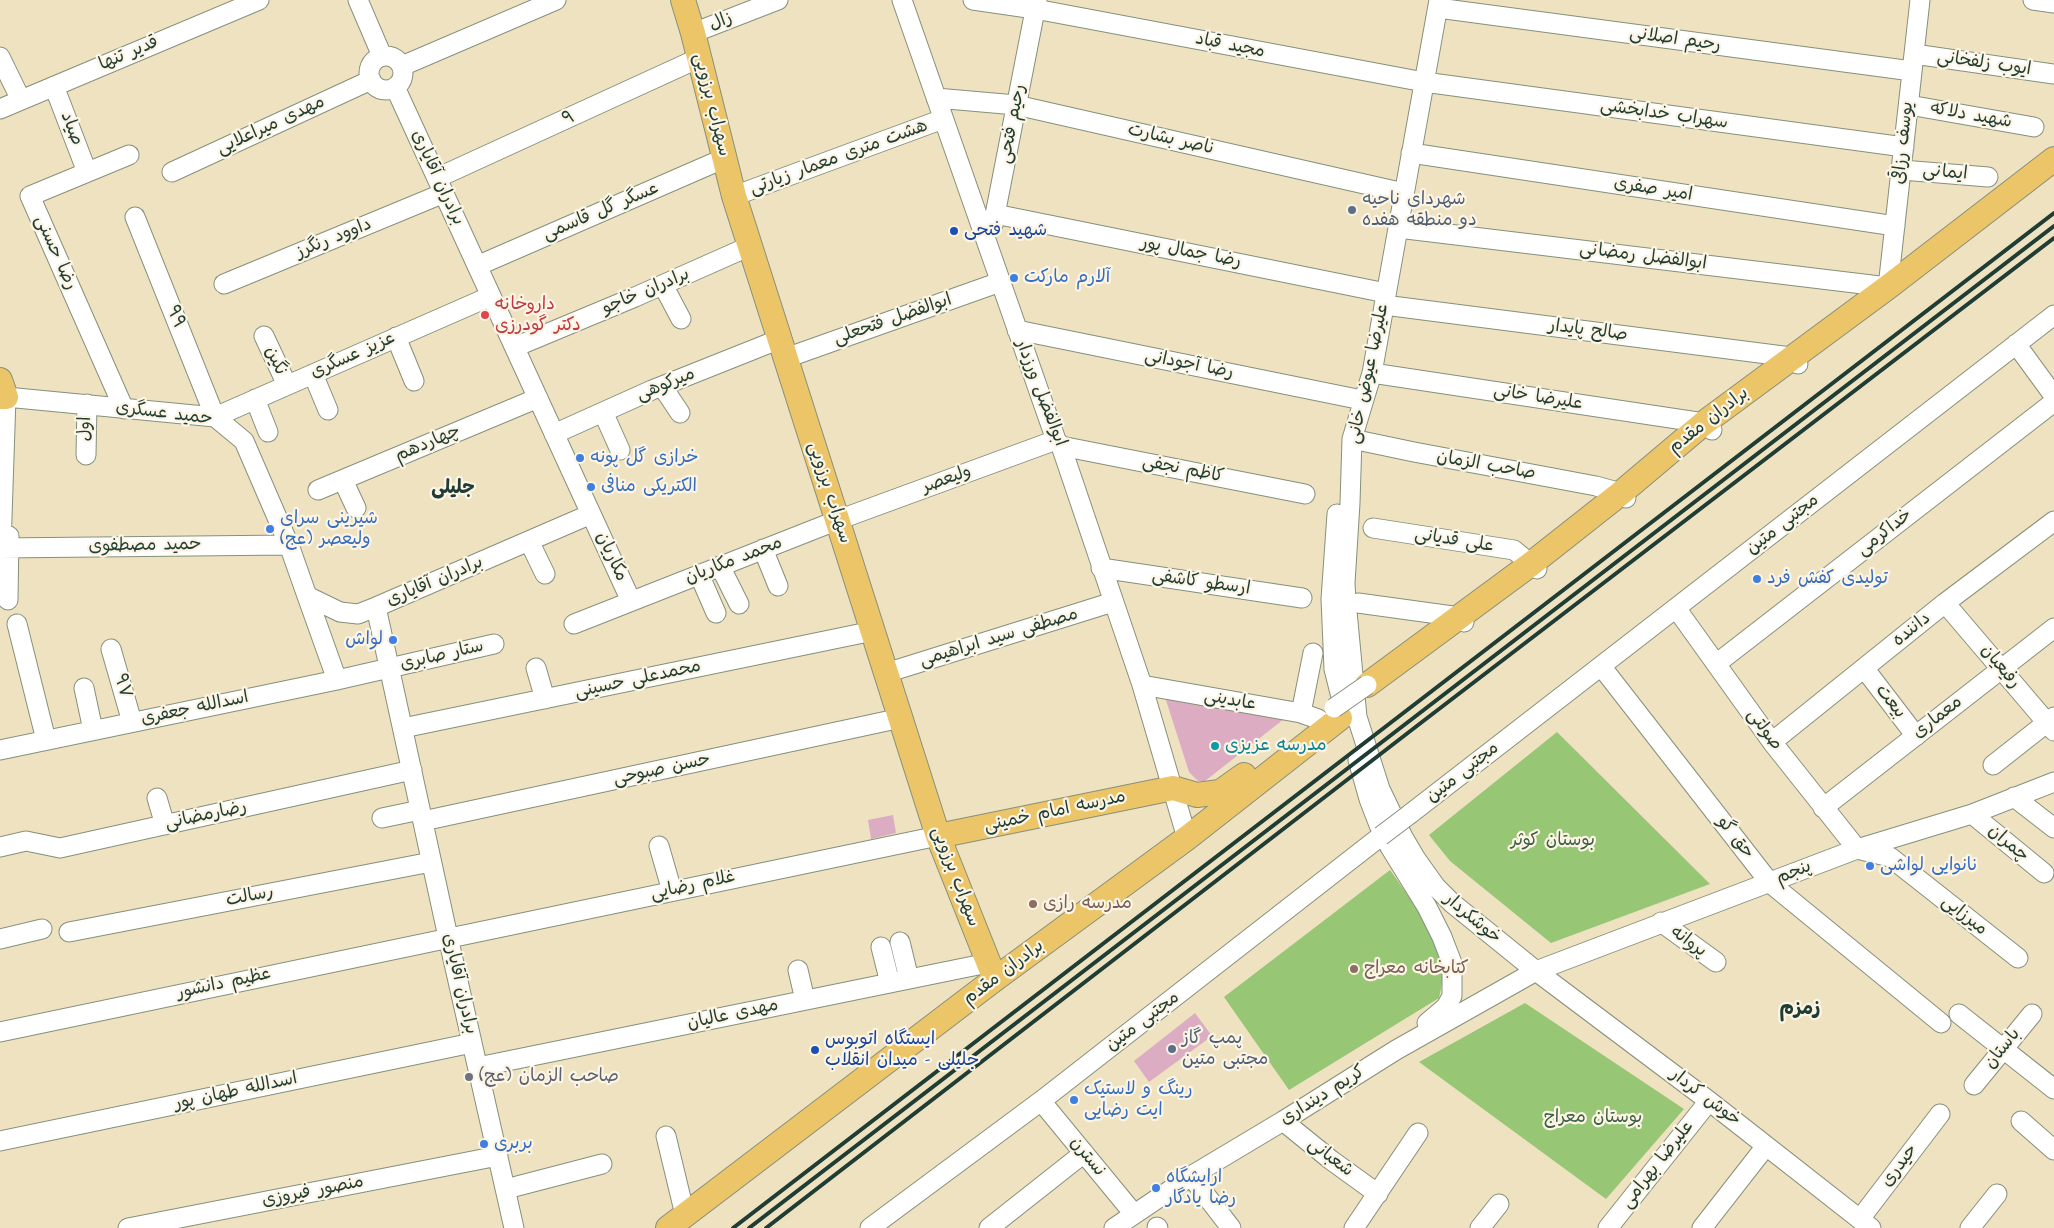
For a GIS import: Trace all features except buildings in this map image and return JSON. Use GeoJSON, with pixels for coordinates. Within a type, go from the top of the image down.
{"type":"FeatureCollection","features":[{"type":"Feature","properties":{"kind":"main road","name":"سهراب برزویی"},"geometry":{"type":"LineString","coordinates":[[683,0],[734,196],[938,836],[994,976]]}},
{"type":"Feature","properties":{"kind":"main road","name":"برادران مقدم"},"geometry":{"type":"LineString","coordinates":[[1890,290],[2054,159]]}},
{"type":"Feature","properties":{"kind":"main road","name":"برادران مقدم"},"geometry":{"type":"LineString","coordinates":[[1369,689],[1534,567],[1708,426],[1795,360],[2054,171]]}},
{"type":"Feature","properties":{"kind":"main road","name":"برادران مقدم"},"geometry":{"type":"LineString","coordinates":[[681,1224],[994,976],[1187,838],[1324,717]]}},
{"type":"Feature","properties":{"kind":"main road"},"geometry":{"type":"LineString","coordinates":[[1172,788],[1197,795],[1220,792],[1324,717]]}},
{"type":"Feature","properties":{"kind":"main road","name":"مدرسه امام خمینی"},"geometry":{"type":"LineString","coordinates":[[938,836],[1172,788]]}},
{"type":"Feature","properties":{"kind":"street","name":"قدیر تنها"},"geometry":{"type":"LineString","coordinates":[[0,109],[259,0]]}},
{"type":"Feature","properties":{"kind":"street"},"geometry":{"type":"LineString","coordinates":[[358,0],[382,56]]}},
{"type":"Feature","properties":{"kind":"street"},"geometry":{"type":"LineString","coordinates":[[402,66],[556,0]]}},
{"type":"Feature","properties":{"kind":"street","name":"زال"},"geometry":{"type":"LineString","coordinates":[[693,33],[778,0]]}},
{"type":"Feature","properties":{"kind":"street","name":"ابوالفضل ورزدار"},"geometry":{"type":"LineString","coordinates":[[902,0],[1142,685],[1187,838]]}},
{"type":"Feature","properties":{"kind":"street","name":"مجید قباد"},"geometry":{"type":"LineString","coordinates":[[973,0],[1036,5],[1424,82]]}},
{"type":"Feature","properties":{"kind":"street","name":"یوسف رزاقی"},"geometry":{"type":"LineString","coordinates":[[1890,290],[1895,226],[1920,0]]}},
{"type":"Feature","properties":{"kind":"street"},"geometry":{"type":"LineString","coordinates":[[2033,0],[2054,3]]}},
{"type":"Feature","properties":{"kind":"street","name":"رحیم اصلانی"},"geometry":{"type":"LineString","coordinates":[[1438,4],[1913,63]]}},
{"type":"Feature","properties":{"kind":"street","name":"علیرضا عیوض خانی"},"geometry":{"type":"LineString","coordinates":[[1409,862],[1403,837],[1380,789],[1357,716],[1345,583],[1352,439],[1362,400],[1372,374],[1438,4]]}},
{"type":"Feature","properties":{"kind":"street","name":"رحیم فتحی"},"geometry":{"type":"LineString","coordinates":[[988,249],[1036,5]]}},
{"type":"Feature","properties":{"kind":"street"},"geometry":{"type":"LineString","coordinates":[[382,56],[396,59],[402,66],[402,78],[395,87],[390,89],[379,88],[371,80],[370,70],[373,61],[382,56]]}},
{"type":"Feature","properties":{"kind":"street"},"geometry":{"type":"LineString","coordinates":[[0,57],[21,100]]}},
{"type":"Feature","properties":{"kind":"street","name":"۹"},"geometry":{"type":"LineString","coordinates":[[441,186],[699,58]]}},
{"type":"Feature","properties":{"kind":"street","name":"ایوب زلفخانی"},"geometry":{"type":"LineString","coordinates":[[1913,63],[2054,74]]}},
{"type":"Feature","properties":{"kind":"street","name":"مهدی میراعلایی"},"geometry":{"type":"LineString","coordinates":[[172,172],[371,80]]}},
{"type":"Feature","properties":{"kind":"street","name":"سهراب خدابخشی"},"geometry":{"type":"LineString","coordinates":[[1424,82],[1904,147]]}},
{"type":"Feature","properties":{"kind":"street","name":"صیاد"},"geometry":{"type":"LineString","coordinates":[[54,86],[87,172]]}},
{"type":"Feature","properties":{"kind":"street","name":"برادران آقایاری"},"geometry":{"type":"LineString","coordinates":[[395,87],[591,514],[376,607],[431,862],[514,1228]]}},
{"type":"Feature","properties":{"kind":"street","name":"ناصر بشارت"},"geometry":{"type":"LineString","coordinates":[[936,98],[1016,105],[1404,193]]}},
{"type":"Feature","properties":{"kind":"street","name":"شهید دلاکه"},"geometry":{"type":"LineString","coordinates":[[1909,105],[2034,127]]}},
{"type":"Feature","properties":{"kind":"street","name":"هشت متری معمار زیارتی"},"geometry":{"type":"LineString","coordinates":[[734,196],[943,119]]}},
{"type":"Feature","properties":{"kind":"street","name":"امیر صفری"},"geometry":{"type":"LineString","coordinates":[[1412,153],[1895,226]]}},
{"type":"Feature","properties":{"kind":"street","name":"رضا حسنی"},"geometry":{"type":"LineString","coordinates":[[124,409],[30,196],[129,155]]}},
{"type":"Feature","properties":{"kind":"street","name":"عسگر گل قاسمی"},"geometry":{"type":"LineString","coordinates":[[477,266],[725,158]]}},
{"type":"Feature","properties":{"kind":"street","name":"ایمانی"},"geometry":{"type":"LineString","coordinates":[[1902,170],[1988,177]]}},
{"type":"Feature","properties":{"kind":"street","name":"داوود رنگرز"},"geometry":{"type":"LineString","coordinates":[[224,284],[441,186]]}},
{"type":"Feature","properties":{"kind":"street","name":"رضا جمال پور"},"geometry":{"type":"LineString","coordinates":[[995,214],[1385,299]]}},
{"type":"Feature","properties":{"kind":"street","name":"۹۹"},"geometry":{"type":"LineString","coordinates":[[135,217],[215,417]]}},
{"type":"Feature","properties":{"kind":"street","name":"ابوالفضل رمضانی"},"geometry":{"type":"LineString","coordinates":[[1398,228],[1890,290]]}},
{"type":"Feature","properties":{"kind":"street","name":"برادران خاجو"},"geometry":{"type":"LineString","coordinates":[[514,347],[663,285],[750,246]]}},
{"type":"Feature","properties":{"kind":"street","name":"ابوالفضل فتحعلی"},"geometry":{"type":"LineString","coordinates":[[783,348],[1000,282]]}},
{"type":"Feature","properties":{"kind":"street"},"geometry":{"type":"LineString","coordinates":[[663,285],[681,319]]}},
{"type":"Feature","properties":{"kind":"street","name":"عزیز عسگری"},"geometry":{"type":"LineString","coordinates":[[215,417],[491,296]]}},
{"type":"Feature","properties":{"kind":"street","name":"صالح پایدار"},"geometry":{"type":"LineString","coordinates":[[1385,299],[1795,360]]}},
{"type":"Feature","properties":{"kind":"street","name":"مجتبی متین"},"geometry":{"type":"LineString","coordinates":[[879,1225],[2054,314]]}},
{"type":"Feature","properties":{"kind":"street","name":"رضا آجودانی"},"geometry":{"type":"LineString","coordinates":[[1017,330],[1362,400]]}},
{"type":"Feature","properties":{"kind":"street","name":"نگین"},"geometry":{"type":"LineString","coordinates":[[264,336],[287,385]]}},
{"type":"Feature","properties":{"kind":"street"},"geometry":{"type":"LineString","coordinates":[[396,337],[414,381]]}},
{"type":"Feature","properties":{"kind":"street"},"geometry":{"type":"LineString","coordinates":[[2016,344],[2054,396]]}},
{"type":"Feature","properties":{"kind":"street","name":"میرکوهی"},"geometry":{"type":"LineString","coordinates":[[554,434],[662,386],[783,348]]}},
{"type":"Feature","properties":{"kind":"street"},"geometry":{"type":"LineString","coordinates":[[313,374],[328,410]]}},
{"type":"Feature","properties":{"kind":"street","name":"علیرضا خانی"},"geometry":{"type":"LineString","coordinates":[[1372,374],[1708,426]]}},
{"type":"Feature","properties":{"kind":"street"},"geometry":{"type":"LineString","coordinates":[[662,386],[680,413]]}},
{"type":"Feature","properties":{"kind":"street"},"geometry":{"type":"LineString","coordinates":[[5,393],[3,547],[8,600]]}},
{"type":"Feature","properties":{"kind":"street","name":"حمید عسگری"},"geometry":{"type":"LineString","coordinates":[[5,393],[124,409],[215,417],[244,441],[289,544],[337,680]]}},
{"type":"Feature","properties":{"kind":"street","name":"چهاردهم"},"geometry":{"type":"LineString","coordinates":[[318,490],[538,398]]}},
{"type":"Feature","properties":{"kind":"street"},"geometry":{"type":"LineString","coordinates":[[255,400],[268,432]]}},
{"type":"Feature","properties":{"kind":"street","name":"خداکرمی"},"geometry":{"type":"LineString","coordinates":[[1716,664],[2054,402]]}},
{"type":"Feature","properties":{"kind":"street","name":"اول"},"geometry":{"type":"LineString","coordinates":[[86,454],[87,404]]}},
{"type":"Feature","properties":{"kind":"street"},"geometry":{"type":"LineString","coordinates":[[603,412],[620,450]]}},
{"type":"Feature","properties":{"kind":"street","name":"صاحب الزمان"},"geometry":{"type":"LineString","coordinates":[[1352,439],[1596,486],[1623,496]]}},
{"type":"Feature","properties":{"kind":"street","name":"کاظم نجفی"},"geometry":{"type":"LineString","coordinates":[[1058,443],[1305,494]]}},
{"type":"Feature","properties":{"kind":"street","name":"ولیعصر"},"geometry":{"type":"LineString","coordinates":[[838,520],[1058,443]]}},
{"type":"Feature","properties":{"kind":"street"},"geometry":{"type":"LineString","coordinates":[[343,480],[356,508]]}},
{"type":"Feature","properties":{"kind":"street","name":"مکاریان"},"geometry":{"type":"LineString","coordinates":[[591,514],[631,601]]}},
{"type":"Feature","properties":{"kind":"street","name":"محمد مکاریان"},"geometry":{"type":"LineString","coordinates":[[574,624],[838,520]]}},
{"type":"Feature","properties":{"kind":"street","name":"داننده"},"geometry":{"type":"LineString","coordinates":[[1772,742],[1946,603],[2054,521]]}},
{"type":"Feature","properties":{"kind":"street","name":"علی قدیانی"},"geometry":{"type":"LineString","coordinates":[[1373,528],[1514,550],[1534,567]]}},
{"type":"Feature","properties":{"kind":"street"},"geometry":{"type":"LineString","coordinates":[[529,541],[546,574]]}},
{"type":"Feature","properties":{"kind":"street","name":"حمید مصطفوی"},"geometry":{"type":"LineString","coordinates":[[3,547],[289,544]]}},
{"type":"Feature","properties":{"kind":"street"},"geometry":{"type":"LineString","coordinates":[[763,549],[778,586]]}},
{"type":"Feature","properties":{"kind":"street"},"geometry":{"type":"LineString","coordinates":[[720,566],[739,604]]}},
{"type":"Feature","properties":{"kind":"street","name":"ارسطو کاشفی"},"geometry":{"type":"LineString","coordinates":[[1101,568],[1302,598]]}},
{"type":"Feature","properties":{"kind":"street"},"geometry":{"type":"LineString","coordinates":[[699,574],[716,613]]}},
{"type":"Feature","properties":{"kind":"street"},"geometry":{"type":"LineString","coordinates":[[308,596],[340,612],[358,614],[376,607]]}},
{"type":"Feature","properties":{"kind":"street","name":"مصطفی سید ابراهیمی"},"geometry":{"type":"LineString","coordinates":[[886,673],[1113,602]]}},
{"type":"Feature","properties":{"kind":"street","name":"رفیعیان"},"geometry":{"type":"LineString","coordinates":[[1946,603],[2052,724]]}},
{"type":"Feature","properties":{"kind":"street"},"geometry":{"type":"LineString","coordinates":[[1358,604],[1462,620]]}},
{"type":"Feature","properties":{"kind":"street","name":"صولتی"},"geometry":{"type":"LineString","coordinates":[[1676,608],[1772,742],[1857,849]]}},
{"type":"Feature","properties":{"kind":"street"},"geometry":{"type":"LineString","coordinates":[[17,624],[46,740]]}},
{"type":"Feature","properties":{"kind":"street","name":"معماری"},"geometry":{"type":"LineString","coordinates":[[1823,808],[2054,628]]}},
{"type":"Feature","properties":{"kind":"street","name":"محمدعلی حسینی"},"geometry":{"type":"LineString","coordinates":[[403,728],[873,631]]}},
{"type":"Feature","properties":{"kind":"street","name":"ستار صابری"},"geometry":{"type":"LineString","coordinates":[[390,668],[494,644]]}},
{"type":"Feature","properties":{"kind":"street","name":"۹۷"},"geometry":{"type":"LineString","coordinates":[[111,649],[132,722]]}},
{"type":"Feature","properties":{"kind":"street"},"geometry":{"type":"LineString","coordinates":[[1313,654],[1324,717],[1369,689]]}},
{"type":"Feature","properties":{"kind":"street","name":"حق گو"},"geometry":{"type":"LineString","coordinates":[[1601,666],[1770,883],[1941,1023]]}},
{"type":"Feature","properties":{"kind":"street","name":"اسدالله جعفری"},"geometry":{"type":"LineString","coordinates":[[0,750],[390,668]]}},
{"type":"Feature","properties":{"kind":"street"},"geometry":{"type":"LineString","coordinates":[[536,668],[545,699]]}},
{"type":"Feature","properties":{"kind":"street","name":"بیعت"},"geometry":{"type":"LineString","coordinates":[[1864,668],[1916,736]]}},
{"type":"Feature","properties":{"kind":"street","name":"عابدینی"},"geometry":{"type":"LineString","coordinates":[[1142,685],[1324,717]]}},
{"type":"Feature","properties":{"kind":"street"},"geometry":{"type":"LineString","coordinates":[[84,688],[93,730]]}},
{"type":"Feature","properties":{"kind":"street","name":"حسن صبوحی"},"geometry":{"type":"LineString","coordinates":[[382,818],[422,815],[901,718]]}},
{"type":"Feature","properties":{"kind":"street"},"geometry":{"type":"LineString","coordinates":[[1993,765],[2052,724]]}},
{"type":"Feature","properties":{"kind":"street","name":"رضارمضانی"},"geometry":{"type":"LineString","coordinates":[[0,847],[26,841],[60,848],[412,770]]}},
{"type":"Feature","properties":{"kind":"street","name":"پنجم"},"geometry":{"type":"LineString","coordinates":[[1536,972],[1661,922],[1857,849],[1972,814],[2054,782]]}},
{"type":"Feature","properties":{"kind":"street"},"geometry":{"type":"LineString","coordinates":[[2014,797],[2054,828]]}},
{"type":"Feature","properties":{"kind":"street"},"geometry":{"type":"LineString","coordinates":[[157,798],[165,825]]}},
{"type":"Feature","properties":{"kind":"street","name":"چمران"},"geometry":{"type":"LineString","coordinates":[[1972,814],[2044,874]]}},
{"type":"Feature","properties":{"kind":"street","name":"غلام رضایی"},"geometry":{"type":"LineString","coordinates":[[448,937],[938,836]]}},
{"type":"Feature","properties":{"kind":"street"},"geometry":{"type":"LineString","coordinates":[[659,846],[672,891]]}},
{"type":"Feature","properties":{"kind":"street","name":"میرزایی"},"geometry":{"type":"LineString","coordinates":[[1857,849],[1890,857],[2018,958]]}},
{"type":"Feature","properties":{"kind":"street","name":"رسالت"},"geometry":{"type":"LineString","coordinates":[[69,932],[431,862]]}},
{"type":"Feature","properties":{"kind":"street"},"geometry":{"type":"LineString","coordinates":[[1396,1050],[1446,1007],[1452,996],[1453,988],[1452,963],[1409,862]]}},
{"type":"Feature","properties":{"kind":"street","name":"خوشکردار"},"geometry":{"type":"LineString","coordinates":[[1409,862],[1474,922],[1536,972]]}},
{"type":"Feature","properties":{"kind":"street","name":"پروانه"},"geometry":{"type":"LineString","coordinates":[[1661,922],[1716,962]]}},
{"type":"Feature","properties":{"kind":"street"},"geometry":{"type":"LineString","coordinates":[[0,939],[42,929]]}},
{"type":"Feature","properties":{"kind":"street","name":"عظیم دانشور"},"geometry":{"type":"LineString","coordinates":[[0,1032],[448,937]]}},
{"type":"Feature","properties":{"kind":"street"},"geometry":{"type":"LineString","coordinates":[[900,942],[909,978]]}},
{"type":"Feature","properties":{"kind":"street"},"geometry":{"type":"LineString","coordinates":[[881,948],[890,983]]}},
{"type":"Feature","properties":{"kind":"street"},"geometry":{"type":"LineString","coordinates":[[798,970],[805,1000]]}},
{"type":"Feature","properties":{"kind":"street","name":"کریم دینداری"},"geometry":{"type":"LineString","coordinates":[[1114,1228],[1191,1176],[1396,1050],[1536,972]]}},
{"type":"Feature","properties":{"kind":"street","name":"خوش کردار"},"geometry":{"type":"LineString","coordinates":[[1536,972],[1709,1101],[1866,1225]]}},
{"type":"Feature","properties":{"kind":"street","name":"مهدی عالیان"},"geometry":{"type":"LineString","coordinates":[[478,1067],[909,978],[994,976]]}},
{"type":"Feature","properties":{"kind":"street"},"geometry":{"type":"LineString","coordinates":[[1959,1014],[2054,1089]]}},
{"type":"Feature","properties":{"kind":"street","name":"باستان"},"geometry":{"type":"LineString","coordinates":[[1974,1085],[2032,1014]]}},
{"type":"Feature","properties":{"kind":"street","name":"اسدالله طهان پور"},"geometry":{"type":"LineString","coordinates":[[0,1141],[472,1043]]}},
{"type":"Feature","properties":{"kind":"street","name":"نسترن"},"geometry":{"type":"LineString","coordinates":[[1041,1100],[1134,1214]]}},
{"type":"Feature","properties":{"kind":"street","name":"علیرضا بهرامی"},"geometry":{"type":"LineString","coordinates":[[1608,1228],[1709,1101]]}},
{"type":"Feature","properties":{"kind":"street","name":"حیدری"},"geometry":{"type":"LineString","coordinates":[[1866,1225],[1940,1114]]}},
{"type":"Feature","properties":{"kind":"street","name":"شعبانی"},"geometry":{"type":"LineString","coordinates":[[1283,1121],[1331,1160],[1378,1194]]}},
{"type":"Feature","properties":{"kind":"street"},"geometry":{"type":"LineString","coordinates":[[2021,1121],[2054,1150]]}},
{"type":"Feature","properties":{"kind":"street"},"geometry":{"type":"LineString","coordinates":[[1354,1228],[1418,1133]]}},
{"type":"Feature","properties":{"kind":"street"},"geometry":{"type":"LineString","coordinates":[[666,1136],[681,1224]]}},
{"type":"Feature","properties":{"kind":"street"},"geometry":{"type":"LineString","coordinates":[[1702,1228],[1766,1146]]}},
{"type":"Feature","properties":{"kind":"street"},"geometry":{"type":"LineString","coordinates":[[989,1228],[1084,1153]]}},
{"type":"Feature","properties":{"kind":"street","name":"منصور فیروزی"},"geometry":{"type":"LineString","coordinates":[[128,1228],[498,1156]]}},
{"type":"Feature","properties":{"kind":"street"},"geometry":{"type":"LineString","coordinates":[[506,1189],[602,1164]]}},
{"type":"Feature","properties":{"kind":"street"},"geometry":{"type":"LineString","coordinates":[[1191,1176],[1231,1228]]}},
{"type":"Feature","properties":{"kind":"street"},"geometry":{"type":"LineString","coordinates":[[1970,1228],[1998,1194]]}},
{"type":"Feature","properties":{"kind":"street"},"geometry":{"type":"LineString","coordinates":[[1480,1228],[1499,1204]]}},
{"type":"Feature","properties":{"kind":"green space","name":"بوستان کوثر"},"geometry":{"type":"Polygon","coordinates":[[[1557,732],[1710,884],[1551,943],[1450,861],[1429,835],[1557,732]]]}},
{"type":"Feature","properties":{"kind":"green space"},"geometry":{"type":"Polygon","coordinates":[[[1390,870],[1433,931],[1445,970],[1439,998],[1289,1090],[1224,997],[1390,870]]]}},
{"type":"Feature","properties":{"kind":"green space","name":"بوستان معراج"},"geometry":{"type":"Polygon","coordinates":[[[1525,1003],[1684,1109],[1606,1199],[1419,1062],[1525,1003]]]}},
{"type":"Feature","properties":{"kind":"railway"},"geometry":{"type":"LineString","coordinates":[[733,1228],[2054,213]]}},
{"type":"Feature","properties":{"kind":"railway"},"geometry":{"type":"LineString","coordinates":[[749,1228],[2054,226]]}},
{"type":"Feature","properties":{"kind":"railway"},"geometry":{"type":"LineString","coordinates":[[766,1228],[2054,238]]}},
{"type":"Feature","properties":{"kind":"place","name":"شهردای ناحیه دو منطقه هفده"},"geometry":{"type":"Point","coordinates":[1352,210]}},
{"type":"Feature","properties":{"kind":"place","name":"شهید فتحی"},"geometry":{"type":"Point","coordinates":[954,231]}},
{"type":"Feature","properties":{"kind":"place","name":"آلارم مارکت"},"geometry":{"type":"Point","coordinates":[1014,278]}},
{"type":"Feature","properties":{"kind":"place","name":"داروخانه دکتر گودرزی"},"geometry":{"type":"Point","coordinates":[485,315]}},
{"type":"Feature","properties":{"kind":"place","name":"خرازی گل پونه"},"geometry":{"type":"Point","coordinates":[580,458]}},
{"type":"Feature","properties":{"kind":"place","name":"الکتریکی منافی"},"geometry":{"type":"Point","coordinates":[591,487]}},
{"type":"Feature","properties":{"kind":"place","name":"شیرینی سرای ولیعصر (عج)"},"geometry":{"type":"Point","coordinates":[270,529]}},
{"type":"Feature","properties":{"kind":"place","name":"تولیدی کفش فرد"},"geometry":{"type":"Point","coordinates":[1757,579]}},
{"type":"Feature","properties":{"kind":"place","name":"لواش"},"geometry":{"type":"Point","coordinates":[393,640]}},
{"type":"Feature","properties":{"kind":"place","name":"مدرسه عزیزی"},"geometry":{"type":"Point","coordinates":[1215,746]}},
{"type":"Feature","properties":{"kind":"place","name":"نانوایی لواشی"},"geometry":{"type":"Point","coordinates":[1870,866]}},
{"type":"Feature","properties":{"kind":"place","name":"مدرسه رازی"},"geometry":{"type":"Point","coordinates":[1033,904]}},
{"type":"Feature","properties":{"kind":"place","name":"کتابخانه معراج"},"geometry":{"type":"Point","coordinates":[1354,969]}},
{"type":"Feature","properties":{"kind":"place","name":"پمپ گاز مجتبی متین"},"geometry":{"type":"Point","coordinates":[1172,1049]}},
{"type":"Feature","properties":{"kind":"place","name":"ایستگاه اتوبوس جلیلی - میدان انقلاب"},"geometry":{"type":"Point","coordinates":[815,1050]}},
{"type":"Feature","properties":{"kind":"place","name":"صاحب الزمان (عج)"},"geometry":{"type":"Point","coordinates":[469,1077]}},
{"type":"Feature","properties":{"kind":"place","name":"رینگ و لاستیک ایت رضایی"},"geometry":{"type":"Point","coordinates":[1074,1100]}},
{"type":"Feature","properties":{"kind":"place","name":"بربری"},"geometry":{"type":"Point","coordinates":[484,1144]}},
{"type":"Feature","properties":{"kind":"place","name":"ارایشگاه رضا یادگار"},"geometry":{"type":"Point","coordinates":[1156,1188]}},
{"type":"Feature","properties":{"kind":"district","name":"جلیلی"},"geometry":{"type":"Point","coordinates":[453,489]}},
{"type":"Feature","properties":{"kind":"district","name":"زمزم"},"geometry":{"type":"Point","coordinates":[1800,1010]}}]}
